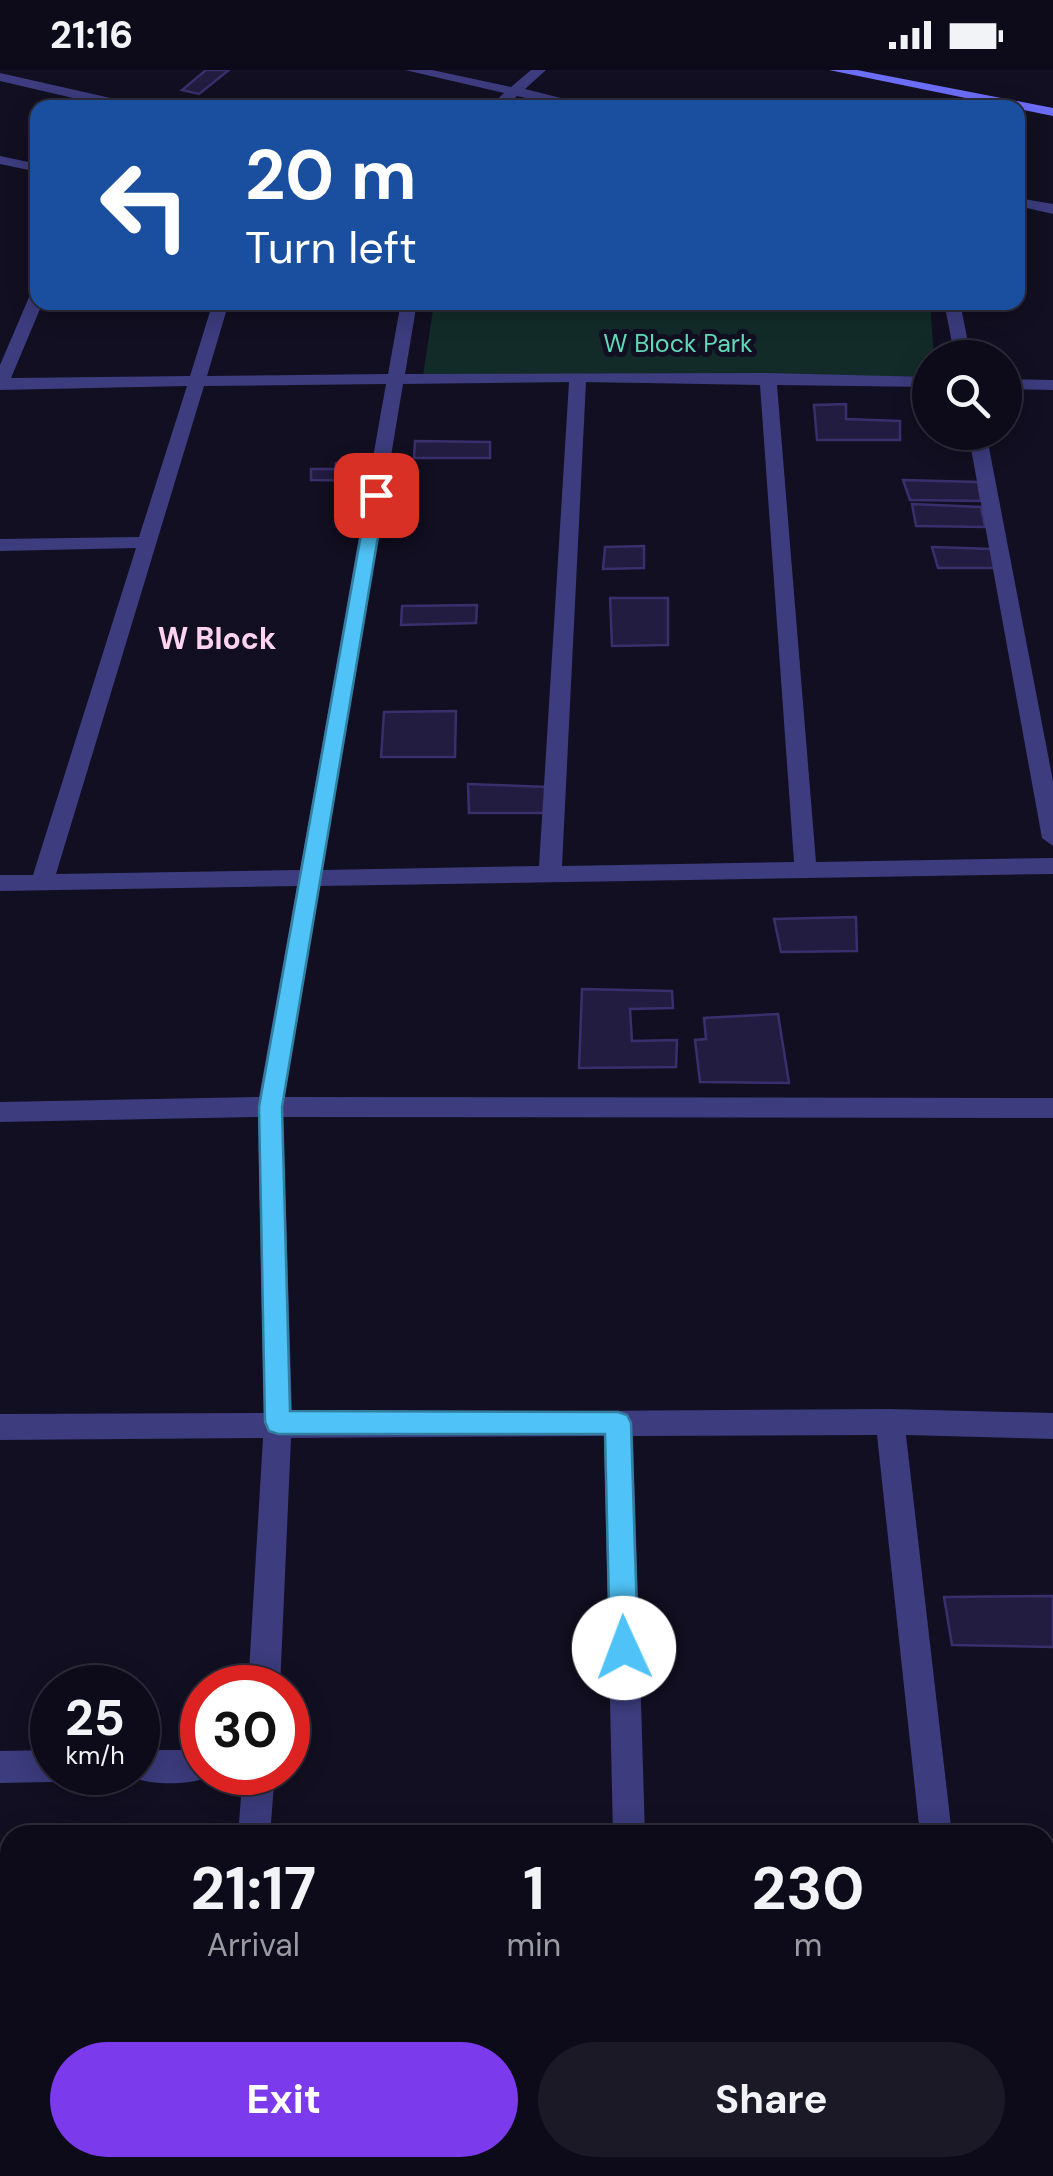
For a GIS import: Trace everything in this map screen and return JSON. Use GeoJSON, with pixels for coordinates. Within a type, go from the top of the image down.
{"type":"FeatureCollection","features":[{"type":"Feature","properties":{"kind":"main road"},"geometry":{"type":"LineString","coordinates":[[836,70],[897,76],[1001,100]]}},
{"type":"Feature","properties":{"kind":"main road"},"geometry":{"type":"LineString","coordinates":[[1025,106],[1053,112]]}},
{"type":"Feature","properties":{"kind":"street"},"geometry":{"type":"LineString","coordinates":[[412,70],[560,100]]}},
{"type":"Feature","properties":{"kind":"street"},"geometry":{"type":"LineString","coordinates":[[503,100],[539,70]]}},
{"type":"Feature","properties":{"kind":"street"},"geometry":{"type":"LineString","coordinates":[[0,78],[100,100]]}},
{"type":"Feature","properties":{"kind":"street"},"geometry":{"type":"LineString","coordinates":[[0,160],[30,166]]}},
{"type":"Feature","properties":{"kind":"street"},"geometry":{"type":"LineString","coordinates":[[1025,203],[1053,209]]}},
{"type":"Feature","properties":{"kind":"street"},"geometry":{"type":"LineString","coordinates":[[32,310],[0,384],[578,377],[912,382]]}},
{"type":"Feature","properties":{"kind":"street"},"geometry":{"type":"LineString","coordinates":[[42,883],[220,310]]}},
{"type":"Feature","properties":{"kind":"street"},"geometry":{"type":"LineString","coordinates":[[265,1665],[278,1422],[270,1107],[408,310]]}},
{"type":"Feature","properties":{"kind":"street"},"geometry":{"type":"LineString","coordinates":[[954,310],[959,340]]}},
{"type":"Feature","properties":{"kind":"street"},"geometry":{"type":"LineString","coordinates":[[550,874],[578,377]]}},
{"type":"Feature","properties":{"kind":"street"},"geometry":{"type":"LineString","coordinates":[[768,378],[806,870]]}},
{"type":"Feature","properties":{"kind":"street"},"geometry":{"type":"LineString","coordinates":[[1022,384],[1053,384]]}},
{"type":"Feature","properties":{"kind":"street"},"geometry":{"type":"LineString","coordinates":[[980,450],[1053,838]]}},
{"type":"Feature","properties":{"kind":"street"},"geometry":{"type":"LineString","coordinates":[[0,545],[150,542]]}},
{"type":"Feature","properties":{"kind":"street"},"geometry":{"type":"LineString","coordinates":[[0,884],[1053,866]]}},
{"type":"Feature","properties":{"kind":"street"},"geometry":{"type":"LineString","coordinates":[[0,1112],[270,1107],[1053,1108]]}},
{"type":"Feature","properties":{"kind":"street"},"geometry":{"type":"LineString","coordinates":[[0,1426],[278,1422],[890,1422],[1053,1426]]}},
{"type":"Feature","properties":{"kind":"street"},"geometry":{"type":"LineString","coordinates":[[890,1422],[935,1825]]}},
{"type":"Feature","properties":{"kind":"street"},"geometry":{"type":"LineString","coordinates":[[618,1423],[630,1825]]}},
{"type":"Feature","properties":{"kind":"street"},"geometry":{"type":"LineString","coordinates":[[0,1766],[30,1766]]}},
{"type":"Feature","properties":{"kind":"street"},"geometry":{"type":"LineString","coordinates":[[255,1825],[257,1795]]}},
{"type":"Feature","properties":{"kind":"green space","name":"W Block Park"},"geometry":{"type":"Polygon","coordinates":[[[433,310],[931,310],[933,340],[912,340],[912,383],[422,382],[433,310]]]}},
{"type":"Feature","properties":{"kind":"building"},"geometry":{"type":"Polygon","coordinates":[[[206,70],[229,70],[199,94],[182,90],[206,70]]]}},
{"type":"Feature","properties":{"kind":"building"},"geometry":{"type":"Polygon","coordinates":[[[846,404],[846,419],[900,421],[900,440],[817,440],[814,405],[846,404]]]}},
{"type":"Feature","properties":{"kind":"building"},"geometry":{"type":"Polygon","coordinates":[[[415,441],[490,442],[490,458],[414,458],[415,441]]]}},
{"type":"Feature","properties":{"kind":"building"},"geometry":{"type":"Polygon","coordinates":[[[336,463],[377,464],[374,481],[311,480],[311,469],[335,469],[336,463]]]}},
{"type":"Feature","properties":{"kind":"building"},"geometry":{"type":"Polygon","coordinates":[[[903,480],[978,482],[981,501],[910,500],[903,480]]]}},
{"type":"Feature","properties":{"kind":"building"},"geometry":{"type":"Polygon","coordinates":[[[912,504],[981,507],[985,527],[916,526],[912,504]]]}},
{"type":"Feature","properties":{"kind":"building"},"geometry":{"type":"Polygon","coordinates":[[[644,546],[644,568],[603,569],[605,547],[644,546]]]}},
{"type":"Feature","properties":{"kind":"building"},"geometry":{"type":"Polygon","coordinates":[[[932,547],[993,549],[996,568],[938,568],[932,547]]]}},
{"type":"Feature","properties":{"kind":"building"},"geometry":{"type":"Polygon","coordinates":[[[610,598],[668,598],[668,645],[612,646],[610,598]]]}},
{"type":"Feature","properties":{"kind":"building"},"geometry":{"type":"Polygon","coordinates":[[[477,605],[476,623],[401,625],[402,606],[477,605]]]}},
{"type":"Feature","properties":{"kind":"building"},"geometry":{"type":"Polygon","coordinates":[[[456,711],[455,757],[381,757],[384,712],[456,711]]]}},
{"type":"Feature","properties":{"kind":"building"},"geometry":{"type":"Polygon","coordinates":[[[468,784],[548,787],[547,813],[469,813],[468,784]]]}},
{"type":"Feature","properties":{"kind":"building"},"geometry":{"type":"Polygon","coordinates":[[[856,917],[857,951],[781,952],[774,919],[856,917]]]}},
{"type":"Feature","properties":{"kind":"building"},"geometry":{"type":"Polygon","coordinates":[[[582,989],[672,991],[673,1008],[630,1009],[632,1041],[677,1040],[676,1067],[579,1068],[582,989]]]}},
{"type":"Feature","properties":{"kind":"building"},"geometry":{"type":"Polygon","coordinates":[[[778,1014],[789,1083],[700,1082],[695,1040],[706,1039],[704,1018],[778,1014]]]}},
{"type":"Feature","properties":{"kind":"building"},"geometry":{"type":"Polygon","coordinates":[[[1053,1596],[1053,1647],[952,1645],[944,1597],[1053,1596]]]}},
{"type":"Feature","properties":{"kind":"district","name":"W Block"},"geometry":{"type":"Point","coordinates":[217,639]}},
{"type":"Feature","properties":{"kind":"route"},"geometry":{"type":"LineString","coordinates":[[376,495],[270,1107],[278,1422],[618,1423],[624,1648]]}}]}
